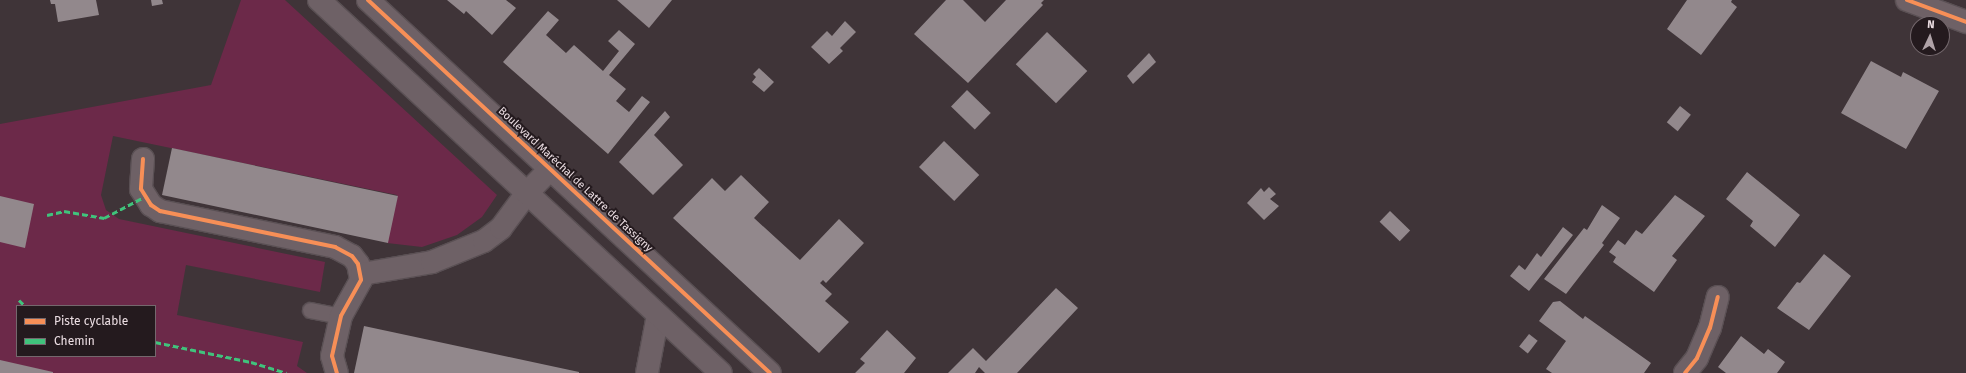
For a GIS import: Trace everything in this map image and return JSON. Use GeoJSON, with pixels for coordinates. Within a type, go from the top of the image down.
{"type":"FeatureCollection","features":[{"type":"Feature","properties":{"kind":"street"},"geometry":{"type":"LineString","coordinates":[[319,0],[721,373]]}},
{"type":"Feature","properties":{"kind":"street","name":"Boulevard Maréchal de Lattre de Tassigny"},"geometry":{"type":"LineString","coordinates":[[368,0],[770,373]]}},
{"type":"Feature","properties":{"kind":"street"},"geometry":{"type":"LineString","coordinates":[[1907,0],[1966,22]]}},
{"type":"Feature","properties":{"kind":"street"},"geometry":{"type":"LineString","coordinates":[[143,159],[140,189],[151,206],[160,211],[335,247],[352,256],[362,274],[358,288],[347,300],[341,316],[332,356],[337,373]]}},
{"type":"Feature","properties":{"kind":"street","name":"Boulevard Maréchal de Lattre de Tassigny"},"geometry":{"type":"LineString","coordinates":[[362,274],[432,262],[484,241],[501,228],[527,193],[550,169]]}},
{"type":"Feature","properties":{"kind":"street"},"geometry":{"type":"LineString","coordinates":[[1685,373],[1698,358],[1710,328],[1718,297]]}},
{"type":"Feature","properties":{"kind":"street"},"geometry":{"type":"LineString","coordinates":[[647,373],[658,315]]}},
{"type":"Feature","properties":{"kind":"lane"},"geometry":{"type":"LineString","coordinates":[[310,310],[341,316]]}},
{"type":"Feature","properties":{"kind":"shaded area"},"geometry":{"type":"Polygon","coordinates":[[[241,0],[285,0],[497,195],[482,217],[457,235],[422,247],[387,243],[397,195],[113,136],[101,195],[106,210],[119,219],[325,262],[320,292],[186,265],[177,315],[303,342],[297,366],[307,373],[0,373],[0,124],[211,85],[241,0]]]}},
{"type":"Feature","properties":{"kind":"building"},"geometry":{"type":"Polygon","coordinates":[[[50,0],[96,0],[99,15],[58,22],[55,4],[51,4],[50,0]]]}},
{"type":"Feature","properties":{"kind":"building"},"geometry":{"type":"Polygon","coordinates":[[[151,0],[162,0],[163,4],[152,6],[151,0]]]}},
{"type":"Feature","properties":{"kind":"building"},"geometry":{"type":"Polygon","coordinates":[[[447,0],[506,0],[516,8],[492,35],[466,11],[464,14],[447,0]]]}},
{"type":"Feature","properties":{"kind":"building"},"geometry":{"type":"Polygon","coordinates":[[[617,0],[672,0],[649,28],[617,0]]]}},
{"type":"Feature","properties":{"kind":"building"},"geometry":{"type":"Polygon","coordinates":[[[946,0],[963,0],[985,22],[1006,0],[1044,0],[1041,3],[1043,5],[968,83],[914,34],[946,0]]]}},
{"type":"Feature","properties":{"kind":"building"},"geometry":{"type":"Polygon","coordinates":[[[1687,0],[1732,0],[1731,2],[1737,7],[1701,55],[1667,29],[1687,0]]]}},
{"type":"Feature","properties":{"kind":"building"},"geometry":{"type":"Polygon","coordinates":[[[548,11],[559,20],[546,35],[566,53],[574,45],[603,71],[619,51],[608,41],[619,30],[635,44],[609,75],[626,89],[616,101],[629,112],[642,96],[650,102],[608,154],[503,62],[548,11]]]}},
{"type":"Feature","properties":{"kind":"building"},"geometry":{"type":"Polygon","coordinates":[[[845,21],[856,32],[840,48],[843,51],[829,64],[811,47],[827,31],[832,36],[845,21]]]}},
{"type":"Feature","properties":{"kind":"building"},"geometry":{"type":"Polygon","coordinates":[[[1047,32],[1087,71],[1056,103],[1016,64],[1047,32]]]}},
{"type":"Feature","properties":{"kind":"building"},"geometry":{"type":"Polygon","coordinates":[[[1149,53],[1156,62],[1133,84],[1127,76],[1149,53]]]}},
{"type":"Feature","properties":{"kind":"building"},"geometry":{"type":"Polygon","coordinates":[[[1871,61],[1901,77],[1903,72],[1939,91],[1906,149],[1841,113],[1871,61]]]}},
{"type":"Feature","properties":{"kind":"building"},"geometry":{"type":"Polygon","coordinates":[[[759,68],[774,82],[764,92],[752,82],[756,77],[753,74],[759,68]]]}},
{"type":"Feature","properties":{"kind":"building"},"geometry":{"type":"Polygon","coordinates":[[[967,90],[991,113],[975,129],[951,107],[967,90]]]}},
{"type":"Feature","properties":{"kind":"building"},"geometry":{"type":"Polygon","coordinates":[[[1680,106],[1691,115],[1678,131],[1667,122],[1680,106]]]}},
{"type":"Feature","properties":{"kind":"building"},"geometry":{"type":"Polygon","coordinates":[[[665,111],[670,117],[654,135],[683,165],[653,195],[619,162],[665,111]]]}},
{"type":"Feature","properties":{"kind":"building"},"geometry":{"type":"Polygon","coordinates":[[[944,141],[979,175],[954,201],[919,167],[944,141]]]}},
{"type":"Feature","properties":{"kind":"building"},"geometry":{"type":"Polygon","coordinates":[[[172,148],[398,196],[388,243],[162,195],[172,148]]]}},
{"type":"Feature","properties":{"kind":"building"},"geometry":{"type":"Polygon","coordinates":[[[1747,172],[1800,215],[1775,247],[1750,226],[1753,221],[1726,199],[1747,172]]]}},
{"type":"Feature","properties":{"kind":"building"},"geometry":{"type":"Polygon","coordinates":[[[741,175],[769,202],[754,218],[800,260],[839,219],[864,243],[826,283],[823,280],[820,283],[832,294],[825,301],[849,322],[819,353],[673,218],[712,178],[725,191],[741,175]]]}},
{"type":"Feature","properties":{"kind":"building"},"geometry":{"type":"Polygon","coordinates":[[[1269,187],[1276,194],[1270,199],[1279,206],[1264,220],[1247,203],[1261,188],[1264,192],[1269,187]]]}},
{"type":"Feature","properties":{"kind":"building"},"geometry":{"type":"Polygon","coordinates":[[[1675,195],[1705,216],[1672,256],[1677,260],[1654,292],[1613,262],[1616,257],[1609,252],[1618,240],[1625,245],[1636,230],[1642,234],[1675,195]]]}},
{"type":"Feature","properties":{"kind":"building"},"geometry":{"type":"Polygon","coordinates":[[[0,196],[34,204],[25,248],[0,242],[0,196]]]}},
{"type":"Feature","properties":{"kind":"building"},"geometry":{"type":"Polygon","coordinates":[[[1602,205],[1620,218],[1602,243],[1604,245],[1566,294],[1544,279],[1584,228],[1587,230],[1602,205]]]}},
{"type":"Feature","properties":{"kind":"building"},"geometry":{"type":"Polygon","coordinates":[[[1390,211],[1410,230],[1400,241],[1380,222],[1390,211]]]}},
{"type":"Feature","properties":{"kind":"building"},"geometry":{"type":"Polygon","coordinates":[[[1563,227],[1573,235],[1529,291],[1510,276],[1519,265],[1525,270],[1537,253],[1541,257],[1563,227]]]}},
{"type":"Feature","properties":{"kind":"building"},"geometry":{"type":"Polygon","coordinates":[[[1824,254],[1851,276],[1809,330],[1777,308],[1797,282],[1800,283],[1824,254]]]}},
{"type":"Feature","properties":{"kind":"building"},"geometry":{"type":"Polygon","coordinates":[[[1056,288],[1078,308],[1017,373],[985,373],[979,367],[975,373],[948,373],[973,348],[986,361],[1056,288]]]}},
{"type":"Feature","properties":{"kind":"building"},"geometry":{"type":"Polygon","coordinates":[[[1560,301],[1583,319],[1585,316],[1651,363],[1644,373],[1552,373],[1546,369],[1566,341],[1539,321],[1553,302],[1560,301]]]}},
{"type":"Feature","properties":{"kind":"building"},"geometry":{"type":"Polygon","coordinates":[[[364,326],[579,372],[579,373],[354,373],[364,326]]]}},
{"type":"Feature","properties":{"kind":"building"},"geometry":{"type":"Polygon","coordinates":[[[887,330],[916,358],[904,373],[855,373],[865,363],[860,359],[887,330]]]}},
{"type":"Feature","properties":{"kind":"building"},"geometry":{"type":"Polygon","coordinates":[[[1529,334],[1538,341],[1528,353],[1519,347],[1529,334]]]}},
{"type":"Feature","properties":{"kind":"building"},"geometry":{"type":"Polygon","coordinates":[[[1741,336],[1764,354],[1768,349],[1785,362],[1777,373],[1726,373],[1718,367],[1741,336]]]}},
{"type":"Feature","properties":{"kind":"building"},"geometry":{"type":"Polygon","coordinates":[[[0,360],[53,372],[53,373],[0,373],[0,360]]]}},
{"type":"Feature","properties":{"kind":"marked path"},"geometry":{"type":"LineString","coordinates":[[47,215],[64,211],[104,218],[144,197]]}},
{"type":"Feature","properties":{"kind":"marked path"},"geometry":{"type":"LineString","coordinates":[[19,300],[24,305]]}},
{"type":"Feature","properties":{"kind":"marked path"},"geometry":{"type":"LineString","coordinates":[[156,342],[251,362],[286,373]]}},
{"type":"Feature","properties":{"kind":"cycle path"},"geometry":{"type":"LineString","coordinates":[[368,0],[770,373]]}},
{"type":"Feature","properties":{"kind":"cycle path"},"geometry":{"type":"LineString","coordinates":[[1907,0],[1966,22]]}},
{"type":"Feature","properties":{"kind":"cycle path"},"geometry":{"type":"LineString","coordinates":[[143,159],[141,189],[151,205],[160,211],[335,247],[352,256],[358,264],[361,280],[341,316],[332,356],[337,373]]}},
{"type":"Feature","properties":{"kind":"cycle path"},"geometry":{"type":"LineString","coordinates":[[1685,373],[1697,358],[1710,328],[1718,297]]}}]}
